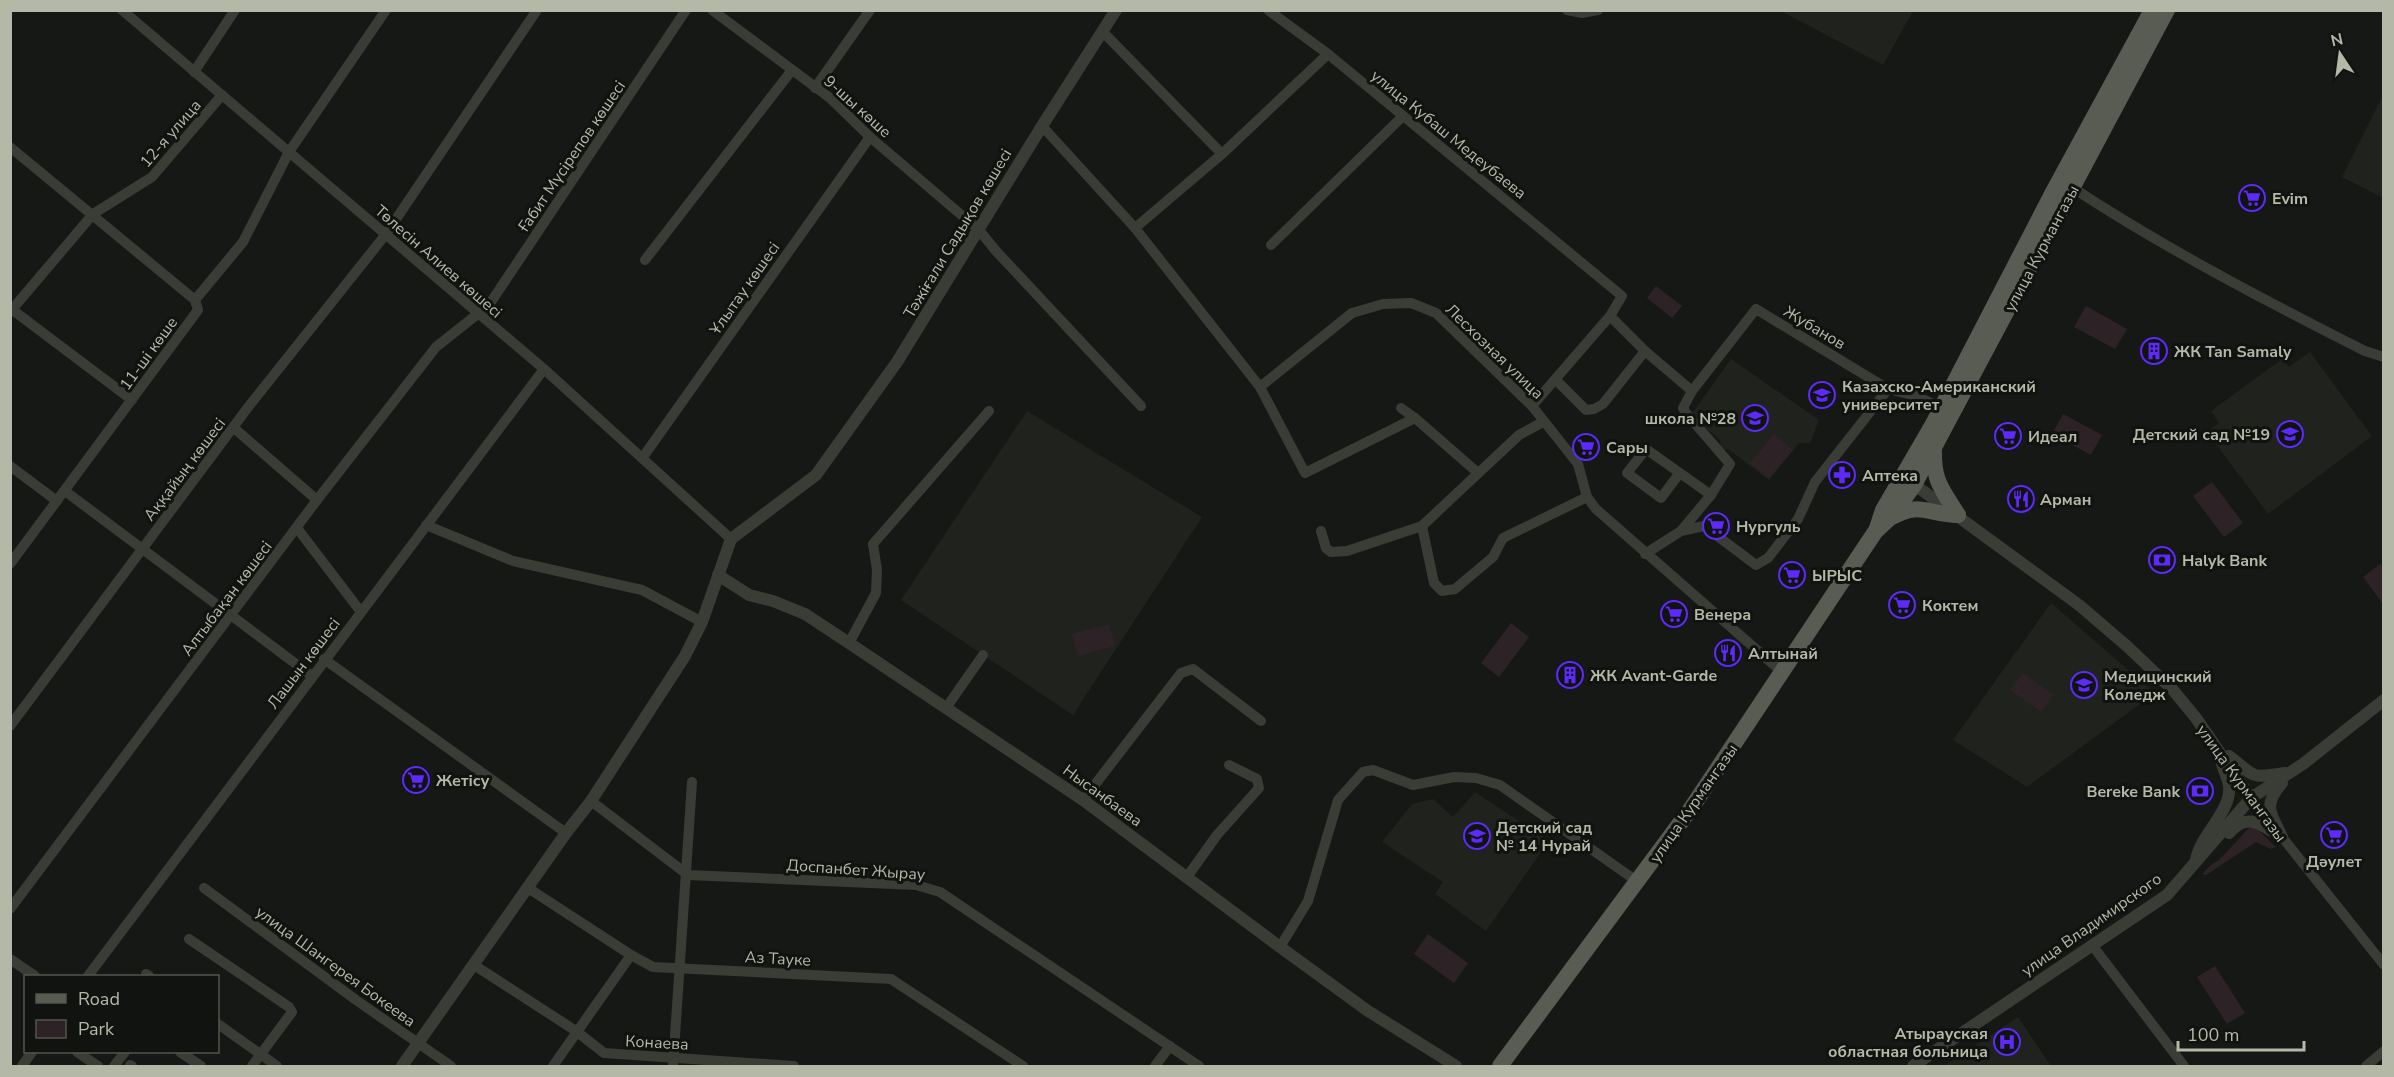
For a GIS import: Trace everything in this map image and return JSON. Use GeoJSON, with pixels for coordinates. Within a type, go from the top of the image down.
{"type":"FeatureCollection","features":[{"type":"Feature","properties":{"kind":"main road","name":"улица Курмангазы"},"geometry":{"type":"LineString","coordinates":[[1875,532],[1883,510],[1909,481],[1934,446],[1947,411],[2052,194],[2152,10]]}},
{"type":"Feature","properties":{"kind":"main road","name":"улица Курмангазы"},"geometry":{"type":"LineString","coordinates":[[1500,1066],[1692,807],[1875,532],[1891,517],[1947,411],[2073,188],[2167,10]]}},
{"type":"Feature","properties":{"kind":"main road"},"geometry":{"type":"LineString","coordinates":[[1934,446],[1935,476],[1938,485],[1958,515]]}},
{"type":"Feature","properties":{"kind":"main road"},"geometry":{"type":"LineString","coordinates":[[1891,517],[1917,507],[1935,514],[1958,515]]}},
{"type":"Feature","properties":{"kind":"street","name":"Төлесін Алиев көшесі"},"geometry":{"type":"LineString","coordinates":[[122,10],[544,369],[643,457],[730,539]]}},
{"type":"Feature","properties":{"kind":"street"},"geometry":{"type":"LineString","coordinates":[[194,72],[235,10]]}},
{"type":"Feature","properties":{"kind":"street","name":"11-ші көше"},"geometry":{"type":"LineString","coordinates":[[10,564],[198,310],[195,300],[243,242],[289,152],[386,10]]}},
{"type":"Feature","properties":{"kind":"street","name":"Аққайың көшесі"},"geometry":{"type":"LineString","coordinates":[[10,726],[234,428],[386,234],[537,10]]}},
{"type":"Feature","properties":{"kind":"street","name":"Ғабит Мүсірепов көшесi"},"geometry":{"type":"LineString","coordinates":[[477,314],[489,305],[686,10]]}},
{"type":"Feature","properties":{"kind":"street","name":"9-шы көше"},"geometry":{"type":"LineString","coordinates":[[712,10],[815,87],[979,230],[1141,406]]}},
{"type":"Feature","properties":{"kind":"street"},"geometry":{"type":"LineString","coordinates":[[815,87],[870,10]]}},
{"type":"Feature","properties":{"kind":"street","name":"Тәжіғали Садықов көшесі"},"geometry":{"type":"LineString","coordinates":[[730,539],[820,470],[897,362],[1116,10]]}},
{"type":"Feature","properties":{"kind":"street","name":"улица Кубаш Медеубаева"},"geometry":{"type":"LineString","coordinates":[[1268,10],[1328,54],[1622,296],[1610,316]]}},
{"type":"Feature","properties":{"kind":"street"},"geometry":{"type":"LineString","coordinates":[[1567,10],[1582,13],[1598,10]]}},
{"type":"Feature","properties":{"kind":"street"},"geometry":{"type":"LineString","coordinates":[[1103,32],[1222,154]]}},
{"type":"Feature","properties":{"kind":"street"},"geometry":{"type":"LineString","coordinates":[[1135,228],[1222,154],[1328,54]]}},
{"type":"Feature","properties":{"kind":"street"},"geometry":{"type":"LineString","coordinates":[[645,260],[792,70]]}},
{"type":"Feature","properties":{"kind":"street","name":"12-я улица"},"geometry":{"type":"LineString","coordinates":[[11,310],[93,214],[152,177],[222,95]]}},
{"type":"Feature","properties":{"kind":"street"},"geometry":{"type":"LineString","coordinates":[[1271,245],[1403,116]]}},
{"type":"Feature","properties":{"kind":"street"},"geometry":{"type":"LineString","coordinates":[[1042,126],[1135,228],[1260,387],[1305,473],[1415,418]]}},
{"type":"Feature","properties":{"kind":"street","name":"Ұлытау көшесi"},"geometry":{"type":"LineString","coordinates":[[643,457],[870,137]]}},
{"type":"Feature","properties":{"kind":"street"},"geometry":{"type":"LineString","coordinates":[[10,147],[195,300]]}},
{"type":"Feature","properties":{"kind":"street"},"geometry":{"type":"LineString","coordinates":[[2073,188],[2124,222],[2309,322],[2365,351],[2384,357]]}},
{"type":"Feature","properties":{"kind":"street","name":"Лесхозная улица"},"geometry":{"type":"LineString","coordinates":[[1260,387],[1352,314],[1383,304],[1411,303],[1436,313],[1532,406],[1578,465],[1587,497],[1596,509],[1782,672]]}},
{"type":"Feature","properties":{"kind":"street","name":"Жубанов"},"geometry":{"type":"LineString","coordinates":[[1692,391],[1756,309],[1888,389],[1916,396],[1947,411]]}},
{"type":"Feature","properties":{"kind":"street"},"geometry":{"type":"LineString","coordinates":[[11,310],[132,400]]}},
{"type":"Feature","properties":{"kind":"street","name":"Алтыбақан көшесі"},"geometry":{"type":"LineString","coordinates":[[10,909],[317,500],[436,347],[477,314]]}},
{"type":"Feature","properties":{"kind":"street"},"geometry":{"type":"LineString","coordinates":[[1532,406],[1557,380],[1610,316],[1645,351],[1692,391],[1683,408],[1730,464],[1711,495],[1681,531],[1645,554]]}},
{"type":"Feature","properties":{"kind":"street"},"geometry":{"type":"LineString","coordinates":[[1557,380],[1586,410],[1594,409],[1603,404],[1645,351]]}},
{"type":"Feature","properties":{"kind":"street","name":"Лашын көшесі"},"geometry":{"type":"LineString","coordinates":[[89,975],[544,369]]}},
{"type":"Feature","properties":{"kind":"street"},"geometry":{"type":"LineString","coordinates":[[1681,531],[1704,526],[1756,565],[1768,558],[1798,519],[1815,482],[1888,389]]}},
{"type":"Feature","properties":{"kind":"street"},"geometry":{"type":"LineString","coordinates":[[1401,408],[1478,473]]}},
{"type":"Feature","properties":{"kind":"street"},"geometry":{"type":"LineString","coordinates":[[849,643],[876,593],[877,570],[873,544],[989,411]]}},
{"type":"Feature","properties":{"kind":"street"},"geometry":{"type":"LineString","coordinates":[[1321,531],[1326,548],[1331,552],[1347,550],[1422,526],[1519,435],[1543,422]]}},
{"type":"Feature","properties":{"kind":"street"},"geometry":{"type":"LineString","coordinates":[[234,428],[317,500]]}},
{"type":"Feature","properties":{"kind":"street"},"geometry":{"type":"LineString","coordinates":[[1679,474],[1661,498],[1627,473],[1646,449],[1711,495]]}},
{"type":"Feature","properties":{"kind":"street"},"geometry":{"type":"LineString","coordinates":[[10,466],[57,501]]}},
{"type":"Feature","properties":{"kind":"street","name":"улица Курмангазы"},"geometry":{"type":"LineString","coordinates":[[1909,481],[2079,605],[2173,690],[2219,748],[2251,798],[2384,965]]}},
{"type":"Feature","properties":{"kind":"street"},"geometry":{"type":"LineString","coordinates":[[65,491],[312,676]]}},
{"type":"Feature","properties":{"kind":"street"},"geometry":{"type":"LineString","coordinates":[[1422,526],[1434,583],[1442,591],[1455,589],[1493,557],[1503,538],[1587,497]]}},
{"type":"Feature","properties":{"kind":"street"},"geometry":{"type":"LineString","coordinates":[[426,525],[513,561],[642,590],[702,622]]}},
{"type":"Feature","properties":{"kind":"street"},"geometry":{"type":"LineString","coordinates":[[297,528],[361,612]]}},
{"type":"Feature","properties":{"kind":"street"},"geometry":{"type":"LineString","coordinates":[[402,1066],[591,801],[685,656],[702,622],[730,539]]}},
{"type":"Feature","properties":{"kind":"street","name":"Нысанбаева"},"geometry":{"type":"LineString","coordinates":[[718,575],[749,595],[773,601],[805,614],[849,643],[1083,800],[1368,1011],[1456,1066]]}},
{"type":"Feature","properties":{"kind":"street"},"geometry":{"type":"LineString","coordinates":[[946,708],[983,655]]}},
{"type":"Feature","properties":{"kind":"street"},"geometry":{"type":"LineString","coordinates":[[324,659],[566,833]]}},
{"type":"Feature","properties":{"kind":"street"},"geometry":{"type":"LineString","coordinates":[[1083,800],[1180,672],[1193,669],[1261,721]]}},
{"type":"Feature","properties":{"kind":"street","name":"улица Владимирского"},"geometry":{"type":"LineString","coordinates":[[1913,1066],[2167,894],[2251,798],[2292,771],[2384,700]]}},
{"type":"Feature","properties":{"kind":"street"},"geometry":{"type":"LineString","coordinates":[[2219,748],[2250,775],[2262,777],[2292,771]]}},
{"type":"Feature","properties":{"kind":"street"},"geometry":{"type":"LineString","coordinates":[[2195,864],[2198,849],[2229,795],[2229,784],[2221,762],[2219,748]]}},
{"type":"Feature","properties":{"kind":"street"},"geometry":{"type":"LineString","coordinates":[[1187,877],[1217,835],[1259,788],[1260,783],[1257,779],[1229,765]]}},
{"type":"Feature","properties":{"kind":"street"},"geometry":{"type":"LineString","coordinates":[[1280,947],[1308,901],[1338,800],[1363,772],[1373,770],[1413,785],[1454,777],[1476,778],[1500,785],[1638,882]]}},
{"type":"Feature","properties":{"kind":"street"},"geometry":{"type":"LineString","coordinates":[[2282,838],[2269,808],[2272,795],[2292,771]]}},
{"type":"Feature","properties":{"kind":"street"},"geometry":{"type":"LineString","coordinates":[[674,1062],[688,875],[692,782]]}},
{"type":"Feature","properties":{"kind":"street"},"geometry":{"type":"LineString","coordinates":[[591,801],[688,875]]}},
{"type":"Feature","properties":{"kind":"street"},"geometry":{"type":"LineString","coordinates":[[2195,864],[2207,857],[2237,824],[2250,821],[2262,825],[2282,838]]}},
{"type":"Feature","properties":{"kind":"street","name":"Доспанбет Жырау"},"geometry":{"type":"LineString","coordinates":[[688,875],[916,885],[940,892],[1199,1066]]}},
{"type":"Feature","properties":{"kind":"street","name":"улица Шангерея Бокеева"},"geometry":{"type":"LineString","coordinates":[[204,888],[417,1044],[452,1066]]}},
{"type":"Feature","properties":{"kind":"street","name":"Аз Тауке"},"geometry":{"type":"LineString","coordinates":[[528,888],[653,967],[891,979],[1023,1066]]}},
{"type":"Feature","properties":{"kind":"street"},"geometry":{"type":"LineString","coordinates":[[189,939],[289,1007],[292,1012],[290,1018],[252,1066]]}},
{"type":"Feature","properties":{"kind":"street"},"geometry":{"type":"LineString","coordinates":[[2092,945],[2184,1066]]}},
{"type":"Feature","properties":{"kind":"street"},"geometry":{"type":"LineString","coordinates":[[553,1066],[631,955]]}},
{"type":"Feature","properties":{"kind":"street"},"geometry":{"type":"LineString","coordinates":[[10,959],[34,975]]}},
{"type":"Feature","properties":{"kind":"street","name":"Конаева"},"geometry":{"type":"LineString","coordinates":[[474,965],[604,1053],[674,1062],[794,1066]]}},
{"type":"Feature","properties":{"kind":"street"},"geometry":{"type":"LineString","coordinates":[[219,1025],[277,1066]]}},
{"type":"Feature","properties":{"kind":"street"},"geometry":{"type":"LineString","coordinates":[[1155,1066],[1170,1046]]}},
{"type":"Feature","properties":{"kind":"street"},"geometry":{"type":"LineString","coordinates":[[2366,1066],[2384,1052]]}},
{"type":"Feature","properties":{"kind":"street"},"geometry":{"type":"LineString","coordinates":[[21,1066],[32,1053]]}},
{"type":"Feature","properties":{"kind":"street"},"geometry":{"type":"LineString","coordinates":[[78,1053],[98,1066]]}},
{"type":"Feature","properties":{"kind":"street"},"geometry":{"type":"LineString","coordinates":[[114,1066],[124,1053]]}},
{"type":"Feature","properties":{"kind":"street"},"geometry":{"type":"LineString","coordinates":[[182,1053],[201,1066]]}},
{"type":"Feature","properties":{"kind":"shaded area"},"geometry":{"type":"Polygon","coordinates":[[[1913,10],[1883,65],[1781,11],[1913,10]]]}},
{"type":"Feature","properties":{"kind":"shaded area"},"geometry":{"type":"Polygon","coordinates":[[[2383,95],[2383,198],[2342,177],[2383,95]]]}},
{"type":"Feature","properties":{"kind":"shaded area","name":"Детский сад №19"},"geometry":{"type":"Polygon","coordinates":[[[2310,352],[2372,436],[2268,514],[2207,432],[2219,423],[2211,411],[2282,359],[2289,367],[2310,352]]]}},
{"type":"Feature","properties":{"kind":"shaded area","name":"школа №28"},"geometry":{"type":"Polygon","coordinates":[[[1731,359],[1819,420],[1810,443],[1799,443],[1769,480],[1728,449],[1721,450],[1720,440],[1691,415],[1731,359]]]}},
{"type":"Feature","properties":{"kind":"shaded area"},"geometry":{"type":"Polygon","coordinates":[[[1027,411],[1202,517],[1073,715],[901,600],[1027,411]]]}},
{"type":"Feature","properties":{"kind":"shaded area"},"geometry":{"type":"Polygon","coordinates":[[[2051,603],[2155,693],[2027,787],[1953,740],[2051,603]]]}},
{"type":"Feature","properties":{"kind":"shaded area"},"geometry":{"type":"Polygon","coordinates":[[[1475,792],[1549,841],[1486,931],[1435,894],[1443,882],[1382,842],[1412,804],[1433,799],[1453,817],[1475,792]]]}},
{"type":"Feature","properties":{"kind":"shaded area","name":"Атырауская областная больница"},"geometry":{"type":"Polygon","coordinates":[[[2018,1017],[2051,1066],[1944,1066],[2018,1017]]]}},
{"type":"Feature","properties":{"kind":"green space"},"geometry":{"type":"Polygon","coordinates":[[[1656,286],[1682,306],[1672,318],[1647,298],[1656,286]]]}},
{"type":"Feature","properties":{"kind":"green space"},"geometry":{"type":"Polygon","coordinates":[[[2086,306],[2127,329],[2115,349],[2074,327],[2086,306]]]}},
{"type":"Feature","properties":{"kind":"green space"},"geometry":{"type":"Polygon","coordinates":[[[2063,414],[2102,435],[2091,455],[2052,434],[2063,414]]]}},
{"type":"Feature","properties":{"kind":"green space"},"geometry":{"type":"Polygon","coordinates":[[[1774,434],[1793,450],[1769,478],[1750,463],[1774,434]]]}},
{"type":"Feature","properties":{"kind":"green space"},"geometry":{"type":"Polygon","coordinates":[[[2212,482],[2243,523],[2224,537],[2193,496],[2212,482]]]}},
{"type":"Feature","properties":{"kind":"green space"},"geometry":{"type":"Polygon","coordinates":[[[2380,564],[2383,568],[2383,604],[2363,577],[2380,564]]]}},
{"type":"Feature","properties":{"kind":"green space"},"geometry":{"type":"Polygon","coordinates":[[[1511,623],[1529,637],[1499,677],[1481,663],[1511,623]]]}},
{"type":"Feature","properties":{"kind":"green space"},"geometry":{"type":"Polygon","coordinates":[[[1109,624],[1115,646],[1078,656],[1072,634],[1109,624]]]}},
{"type":"Feature","properties":{"kind":"green space"},"geometry":{"type":"Polygon","coordinates":[[[2023,673],[2053,695],[2041,712],[2010,690],[2023,673]]]}},
{"type":"Feature","properties":{"kind":"green space"},"geometry":{"type":"Polygon","coordinates":[[[2251,826],[2276,847],[2271,849],[2256,842],[2206,875],[2202,874],[2219,860],[2251,826]]]}},
{"type":"Feature","properties":{"kind":"green space"},"geometry":{"type":"Polygon","coordinates":[[[1428,934],[1468,963],[1454,983],[1414,954],[1428,934]]]}},
{"type":"Feature","properties":{"kind":"green space"},"geometry":{"type":"Polygon","coordinates":[[[2215,966],[2245,1013],[2227,1024],[2197,977],[2215,966]]]}},
{"type":"Feature","properties":{"kind":"place","name":"Evim"},"geometry":{"type":"Point","coordinates":[2252,198]}},
{"type":"Feature","properties":{"kind":"place","name":"ЖК Tan Samaly"},"geometry":{"type":"Point","coordinates":[2154,351]}},
{"type":"Feature","properties":{"kind":"place","name":"Казахско-Американский университет"},"geometry":{"type":"Point","coordinates":[1822,395]}},
{"type":"Feature","properties":{"kind":"place","name":"школа №28"},"geometry":{"type":"Point","coordinates":[1755,418]}},
{"type":"Feature","properties":{"kind":"place","name":"Детский сад №19"},"geometry":{"type":"Point","coordinates":[2290,434]}},
{"type":"Feature","properties":{"kind":"place","name":"Идеал"},"geometry":{"type":"Point","coordinates":[2008,436]}},
{"type":"Feature","properties":{"kind":"place","name":"Сары"},"geometry":{"type":"Point","coordinates":[1586,447]}},
{"type":"Feature","properties":{"kind":"place","name":"Аптека"},"geometry":{"type":"Point","coordinates":[1842,475]}},
{"type":"Feature","properties":{"kind":"place","name":"Арман"},"geometry":{"type":"Point","coordinates":[2021,499]}},
{"type":"Feature","properties":{"kind":"place","name":"Нургуль"},"geometry":{"type":"Point","coordinates":[1716,526]}},
{"type":"Feature","properties":{"kind":"place","name":"Halyk Bank"},"geometry":{"type":"Point","coordinates":[2162,560]}},
{"type":"Feature","properties":{"kind":"place","name":"ЫРЫС"},"geometry":{"type":"Point","coordinates":[1792,575]}},
{"type":"Feature","properties":{"kind":"place","name":"Коктем"},"geometry":{"type":"Point","coordinates":[1902,605]}},
{"type":"Feature","properties":{"kind":"place","name":"Венера"},"geometry":{"type":"Point","coordinates":[1674,614]}},
{"type":"Feature","properties":{"kind":"place","name":"Алтынай"},"geometry":{"type":"Point","coordinates":[1728,653]}},
{"type":"Feature","properties":{"kind":"place","name":"ЖК Avant-Garde"},"geometry":{"type":"Point","coordinates":[1570,675]}},
{"type":"Feature","properties":{"kind":"place","name":"Медицинский Коледж"},"geometry":{"type":"Point","coordinates":[2084,685]}},
{"type":"Feature","properties":{"kind":"place","name":"Жетісу"},"geometry":{"type":"Point","coordinates":[416,780]}},
{"type":"Feature","properties":{"kind":"place","name":"Bereke Bank"},"geometry":{"type":"Point","coordinates":[2200,791]}},
{"type":"Feature","properties":{"kind":"place","name":"Дәулет"},"geometry":{"type":"Point","coordinates":[2334,835]}},
{"type":"Feature","properties":{"kind":"place","name":"Детский сад № 14 Нурай"},"geometry":{"type":"Point","coordinates":[1477,836]}},
{"type":"Feature","properties":{"kind":"place","name":"Атырауская областная больница"},"geometry":{"type":"Point","coordinates":[2007,1042]}}]}
